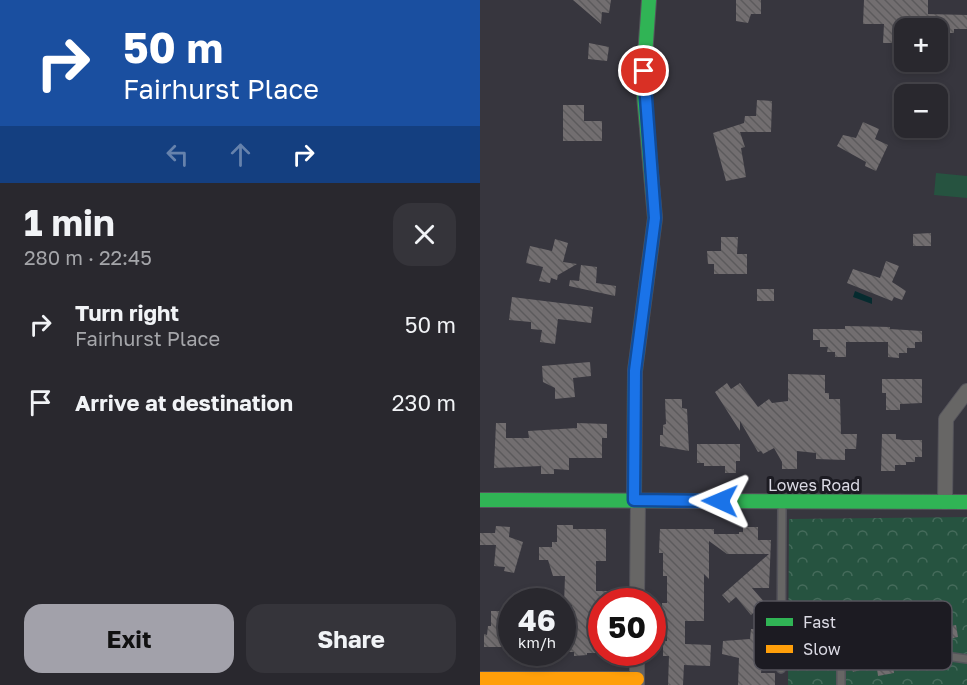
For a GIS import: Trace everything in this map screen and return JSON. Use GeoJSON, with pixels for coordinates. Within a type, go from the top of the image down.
{"type":"FeatureCollection","features":[{"type":"Feature","properties":{"kind":"street"},"geometry":{"type":"LineString","coordinates":[[637,588],[635,371],[655,218],[644,84],[650,0]]}},
{"type":"Feature","properties":{"kind":"street"},"geometry":{"type":"LineString","coordinates":[[945,502],[946,419],[967,391]]}},
{"type":"Feature","properties":{"kind":"street","name":"Lowes Road"},"geometry":{"type":"LineString","coordinates":[[480,500],[967,502]]}},
{"type":"Feature","properties":{"kind":"street"},"geometry":{"type":"LineString","coordinates":[[480,679],[637,682],[637,666]]}},
{"type":"Feature","properties":{"kind":"lane"},"geometry":{"type":"LineString","coordinates":[[781,601],[782,502]]}},
{"type":"Feature","properties":{"kind":"lane"},"geometry":{"type":"LineString","coordinates":[[952,657],[967,659]]}},
{"type":"Feature","properties":{"kind":"green space"},"geometry":{"type":"Polygon","coordinates":[[[936,173],[967,176],[967,198],[934,195],[936,173]]]}},
{"type":"Feature","properties":{"kind":"green space"},"geometry":{"type":"Polygon","coordinates":[[[967,517],[967,685],[788,685],[788,670],[952,670],[952,601],[789,601],[789,519],[967,517]]]}},
{"type":"Feature","properties":{"kind":"water"},"geometry":{"type":"Polygon","coordinates":[[[855,291],[872,298],[872,304],[853,297],[855,291]]]}},
{"type":"Feature","properties":{"kind":"building"},"geometry":{"type":"Polygon","coordinates":[[[573,0],[611,0],[609,13],[602,12],[601,24],[573,0]]]}},
{"type":"Feature","properties":{"kind":"building"},"geometry":{"type":"Polygon","coordinates":[[[736,0],[761,0],[761,14],[751,14],[748,23],[736,21],[736,0]]]}},
{"type":"Feature","properties":{"kind":"building"},"geometry":{"type":"Polygon","coordinates":[[[864,0],[928,0],[928,14],[967,15],[967,29],[954,29],[954,33],[948,33],[948,18],[894,18],[894,43],[883,43],[884,24],[863,24],[864,0]]]}},
{"type":"Feature","properties":{"kind":"building"},"geometry":{"type":"Polygon","coordinates":[[[589,43],[609,47],[607,61],[588,59],[589,43]]]}},
{"type":"Feature","properties":{"kind":"building"},"geometry":{"type":"Polygon","coordinates":[[[757,100],[772,101],[771,132],[740,132],[745,147],[741,148],[746,177],[726,181],[713,133],[744,123],[745,116],[756,116],[757,100]]]}},
{"type":"Feature","properties":{"kind":"building"},"geometry":{"type":"Polygon","coordinates":[[[563,105],[584,105],[584,121],[602,121],[602,141],[563,141],[563,105]]]}},
{"type":"Feature","properties":{"kind":"building"},"geometry":{"type":"Polygon","coordinates":[[[863,122],[879,129],[875,139],[888,145],[876,171],[865,166],[866,162],[837,146],[843,135],[856,138],[863,122]]]}},
{"type":"Feature","properties":{"kind":"building"},"geometry":{"type":"Polygon","coordinates":[[[931,233],[931,246],[913,246],[913,234],[931,233]]]}},
{"type":"Feature","properties":{"kind":"building"},"geometry":{"type":"Polygon","coordinates":[[[721,237],[738,237],[737,254],[747,254],[747,274],[714,274],[714,264],[708,264],[707,251],[721,251],[721,237]]]}},
{"type":"Feature","properties":{"kind":"building"},"geometry":{"type":"Polygon","coordinates":[[[555,239],[568,243],[563,262],[577,264],[558,275],[557,280],[551,278],[550,283],[539,281],[543,267],[526,263],[530,246],[552,251],[555,239]]]}},
{"type":"Feature","properties":{"kind":"building"},"geometry":{"type":"Polygon","coordinates":[[[886,261],[899,266],[892,282],[906,291],[902,300],[894,297],[892,301],[847,283],[853,269],[880,278],[886,261]]]}},
{"type":"Feature","properties":{"kind":"building"},"geometry":{"type":"Polygon","coordinates":[[[581,265],[597,267],[596,283],[616,286],[615,296],[569,286],[570,280],[579,281],[581,265]]]}},
{"type":"Feature","properties":{"kind":"building"},"geometry":{"type":"Polygon","coordinates":[[[757,289],[774,289],[774,301],[757,301],[757,289]]]}},
{"type":"Feature","properties":{"kind":"building"},"geometry":{"type":"Polygon","coordinates":[[[512,297],[593,307],[591,323],[558,319],[555,344],[540,342],[542,330],[531,329],[531,322],[509,320],[512,297]]]}},
{"type":"Feature","properties":{"kind":"building"},"geometry":{"type":"Polygon","coordinates":[[[845,326],[890,327],[890,329],[922,331],[922,342],[915,342],[915,348],[907,348],[907,353],[899,353],[899,358],[888,357],[888,342],[846,342],[846,357],[835,357],[835,352],[827,352],[828,347],[820,347],[820,340],[813,340],[813,329],[845,329],[845,326]]]}},
{"type":"Feature","properties":{"kind":"building"},"geometry":{"type":"Polygon","coordinates":[[[590,362],[591,376],[573,378],[575,397],[555,399],[555,388],[543,382],[542,366],[590,362]]]}},
{"type":"Feature","properties":{"kind":"building"},"geometry":{"type":"Polygon","coordinates":[[[788,374],[825,375],[825,393],[829,393],[829,399],[840,399],[841,434],[857,434],[856,449],[845,449],[845,460],[816,459],[816,453],[797,451],[797,469],[782,469],[782,462],[774,448],[763,454],[761,451],[758,452],[740,421],[740,431],[715,392],[727,383],[731,389],[740,383],[758,407],[769,399],[772,403],[788,401],[788,374]]]}},
{"type":"Feature","properties":{"kind":"building"},"geometry":{"type":"Polygon","coordinates":[[[882,379],[922,379],[922,403],[900,404],[900,410],[886,410],[886,393],[882,393],[882,379]]]}},
{"type":"Feature","properties":{"kind":"building"},"geometry":{"type":"Polygon","coordinates":[[[665,399],[682,399],[682,408],[687,409],[689,451],[660,446],[660,435],[663,435],[663,425],[666,424],[665,399]]]}},
{"type":"Feature","properties":{"kind":"building"},"geometry":{"type":"Polygon","coordinates":[[[496,423],[506,423],[506,438],[529,438],[528,431],[577,428],[577,423],[607,424],[607,438],[602,438],[602,458],[569,458],[569,470],[554,469],[554,474],[541,474],[541,466],[494,468],[496,423]]]}},
{"type":"Feature","properties":{"kind":"building"},"geometry":{"type":"Polygon","coordinates":[[[882,434],[896,434],[896,439],[922,440],[922,457],[915,457],[915,462],[906,462],[906,465],[895,465],[895,471],[881,471],[882,434]]]}},
{"type":"Feature","properties":{"kind":"building"},"geometry":{"type":"Polygon","coordinates":[[[697,444],[740,444],[740,461],[736,461],[736,473],[725,473],[725,466],[704,466],[704,463],[697,463],[697,444]]]}},
{"type":"Feature","properties":{"kind":"building"},"geometry":{"type":"Polygon","coordinates":[[[557,525],[573,525],[573,529],[606,529],[606,561],[596,561],[596,588],[588,588],[587,655],[576,656],[576,588],[565,588],[565,576],[553,576],[548,560],[539,560],[539,547],[552,547],[552,542],[557,542],[557,525]]]}},
{"type":"Feature","properties":{"kind":"building"},"geometry":{"type":"Polygon","coordinates":[[[496,526],[510,527],[509,537],[523,542],[514,573],[504,571],[505,567],[494,566],[496,545],[480,545],[480,533],[495,533],[496,526]]]}},
{"type":"Feature","properties":{"kind":"building"},"geometry":{"type":"Polygon","coordinates":[[[743,527],[758,527],[758,540],[771,540],[769,588],[752,588],[763,601],[754,601],[754,612],[751,615],[736,597],[729,603],[722,595],[769,554],[727,554],[709,541],[709,579],[704,574],[704,621],[685,621],[685,644],[711,645],[710,666],[684,665],[683,685],[668,685],[667,576],[663,576],[663,553],[659,553],[660,529],[714,529],[714,534],[739,534],[743,532],[743,527]]]}},
{"type":"Feature","properties":{"kind":"building"},"geometry":{"type":"Polygon","coordinates":[[[491,611],[498,611],[498,647],[484,647],[484,634],[487,635],[488,626],[491,626],[491,611]]]}},
{"type":"Feature","properties":{"kind":"building"},"geometry":{"type":"Polygon","coordinates":[[[956,625],[958,637],[952,638],[952,626],[956,625]]]}},
{"type":"Feature","properties":{"kind":"building"},"geometry":{"type":"Polygon","coordinates":[[[751,629],[754,629],[754,670],[761,670],[761,673],[775,673],[775,685],[738,685],[739,658],[722,654],[723,641],[750,639],[751,629]]]}},
{"type":"Feature","properties":{"kind":"building"},"geometry":{"type":"Polygon","coordinates":[[[877,670],[894,670],[894,673],[878,676],[877,670]]]}},
{"type":"Feature","properties":{"kind":"traffic: fast"},"geometry":{"type":"LineString","coordinates":[[634,500],[635,371],[655,218],[643,84],[649,0]]}},
{"type":"Feature","properties":{"kind":"traffic: fast"},"geometry":{"type":"LineString","coordinates":[[480,500],[967,502]]}},
{"type":"Feature","properties":{"kind":"traffic: slow"},"geometry":{"type":"LineString","coordinates":[[480,679],[637,679]]}},
{"type":"Feature","properties":{"kind":"route"},"geometry":{"type":"LineString","coordinates":[[644,71],[655,218],[635,371],[634,500],[720,501]]}}]}
